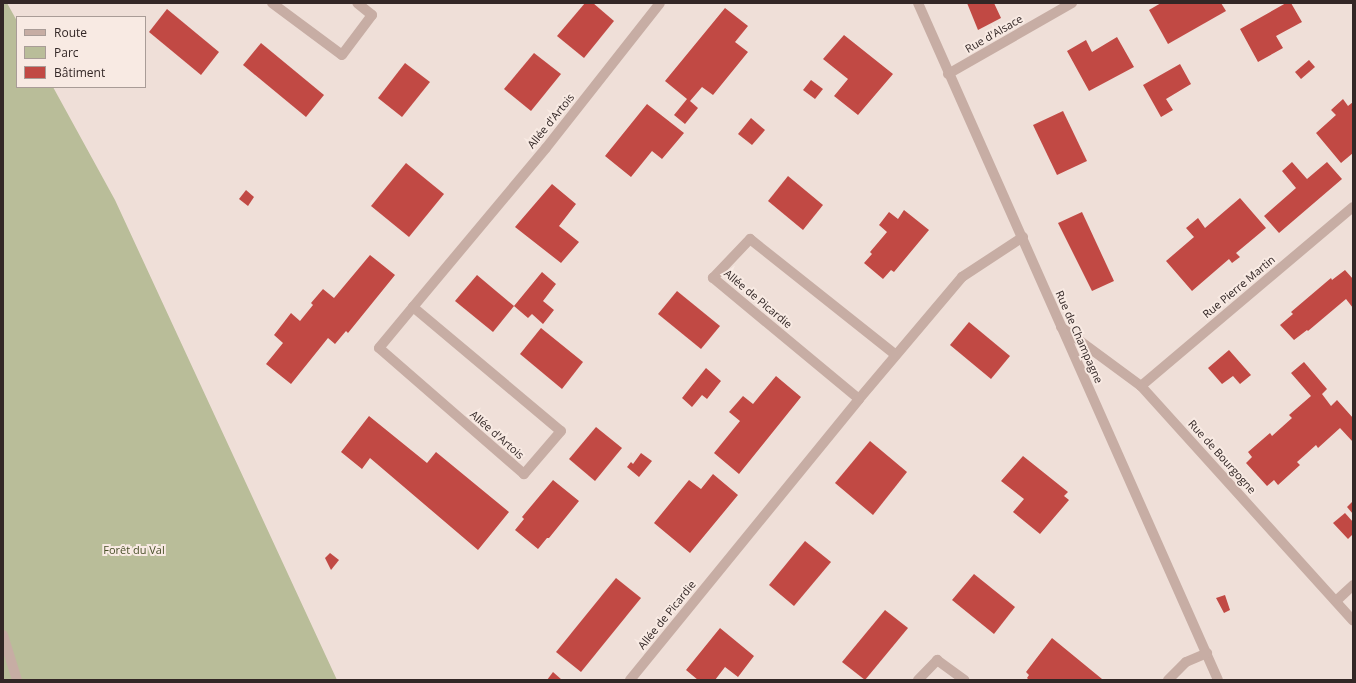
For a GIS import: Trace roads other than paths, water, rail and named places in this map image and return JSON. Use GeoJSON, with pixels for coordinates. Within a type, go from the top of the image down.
{"type":"FeatureCollection","features":[{"type":"Feature","properties":{"kind":"street"},"geometry":{"type":"LineString","coordinates":[[272,3],[342,55],[372,15],[357,3]]}},
{"type":"Feature","properties":{"kind":"street","name":"Allée d'Artois"},"geometry":{"type":"LineString","coordinates":[[413,307],[561,431],[524,474],[379,348],[413,307],[546,148],[660,3]]}},
{"type":"Feature","properties":{"kind":"street","name":"Rue de Champagne"},"geometry":{"type":"LineString","coordinates":[[918,3],[948,74],[1023,237],[1060,325],[1218,680]]}},
{"type":"Feature","properties":{"kind":"street","name":"Rue d'Alsace"},"geometry":{"type":"LineString","coordinates":[[948,74],[1072,3]]}},
{"type":"Feature","properties":{"kind":"street","name":"Rue Pierre Martin"},"geometry":{"type":"LineString","coordinates":[[1141,386],[1353,207]]}},
{"type":"Feature","properties":{"kind":"street","name":"Allée de Picardie"},"geometry":{"type":"LineString","coordinates":[[630,680],[859,399],[962,276],[1023,237]]}},
{"type":"Feature","properties":{"kind":"street","name":"Allée de Picardie"},"geometry":{"type":"LineString","coordinates":[[859,399],[713,278],[750,239],[896,355]]}},
{"type":"Feature","properties":{"kind":"street","name":"Rue de Bourgogne"},"geometry":{"type":"LineString","coordinates":[[1060,325],[1141,386],[1353,620]]}},
{"type":"Feature","properties":{"kind":"street"},"geometry":{"type":"LineString","coordinates":[[1336,601],[1353,585]]}},
{"type":"Feature","properties":{"kind":"street"},"geometry":{"type":"LineString","coordinates":[[3,635],[18,680]]}},
{"type":"Feature","properties":{"kind":"street"},"geometry":{"type":"LineString","coordinates":[[1168,680],[1186,662],[1207,653]]}},
{"type":"Feature","properties":{"kind":"street"},"geometry":{"type":"LineString","coordinates":[[918,680],[937,660],[965,680]]}},
{"type":"Feature","properties":{"kind":"park label","name":"Forêt du Val"},"geometry":{"type":"Point","coordinates":[134,550]}}]}
